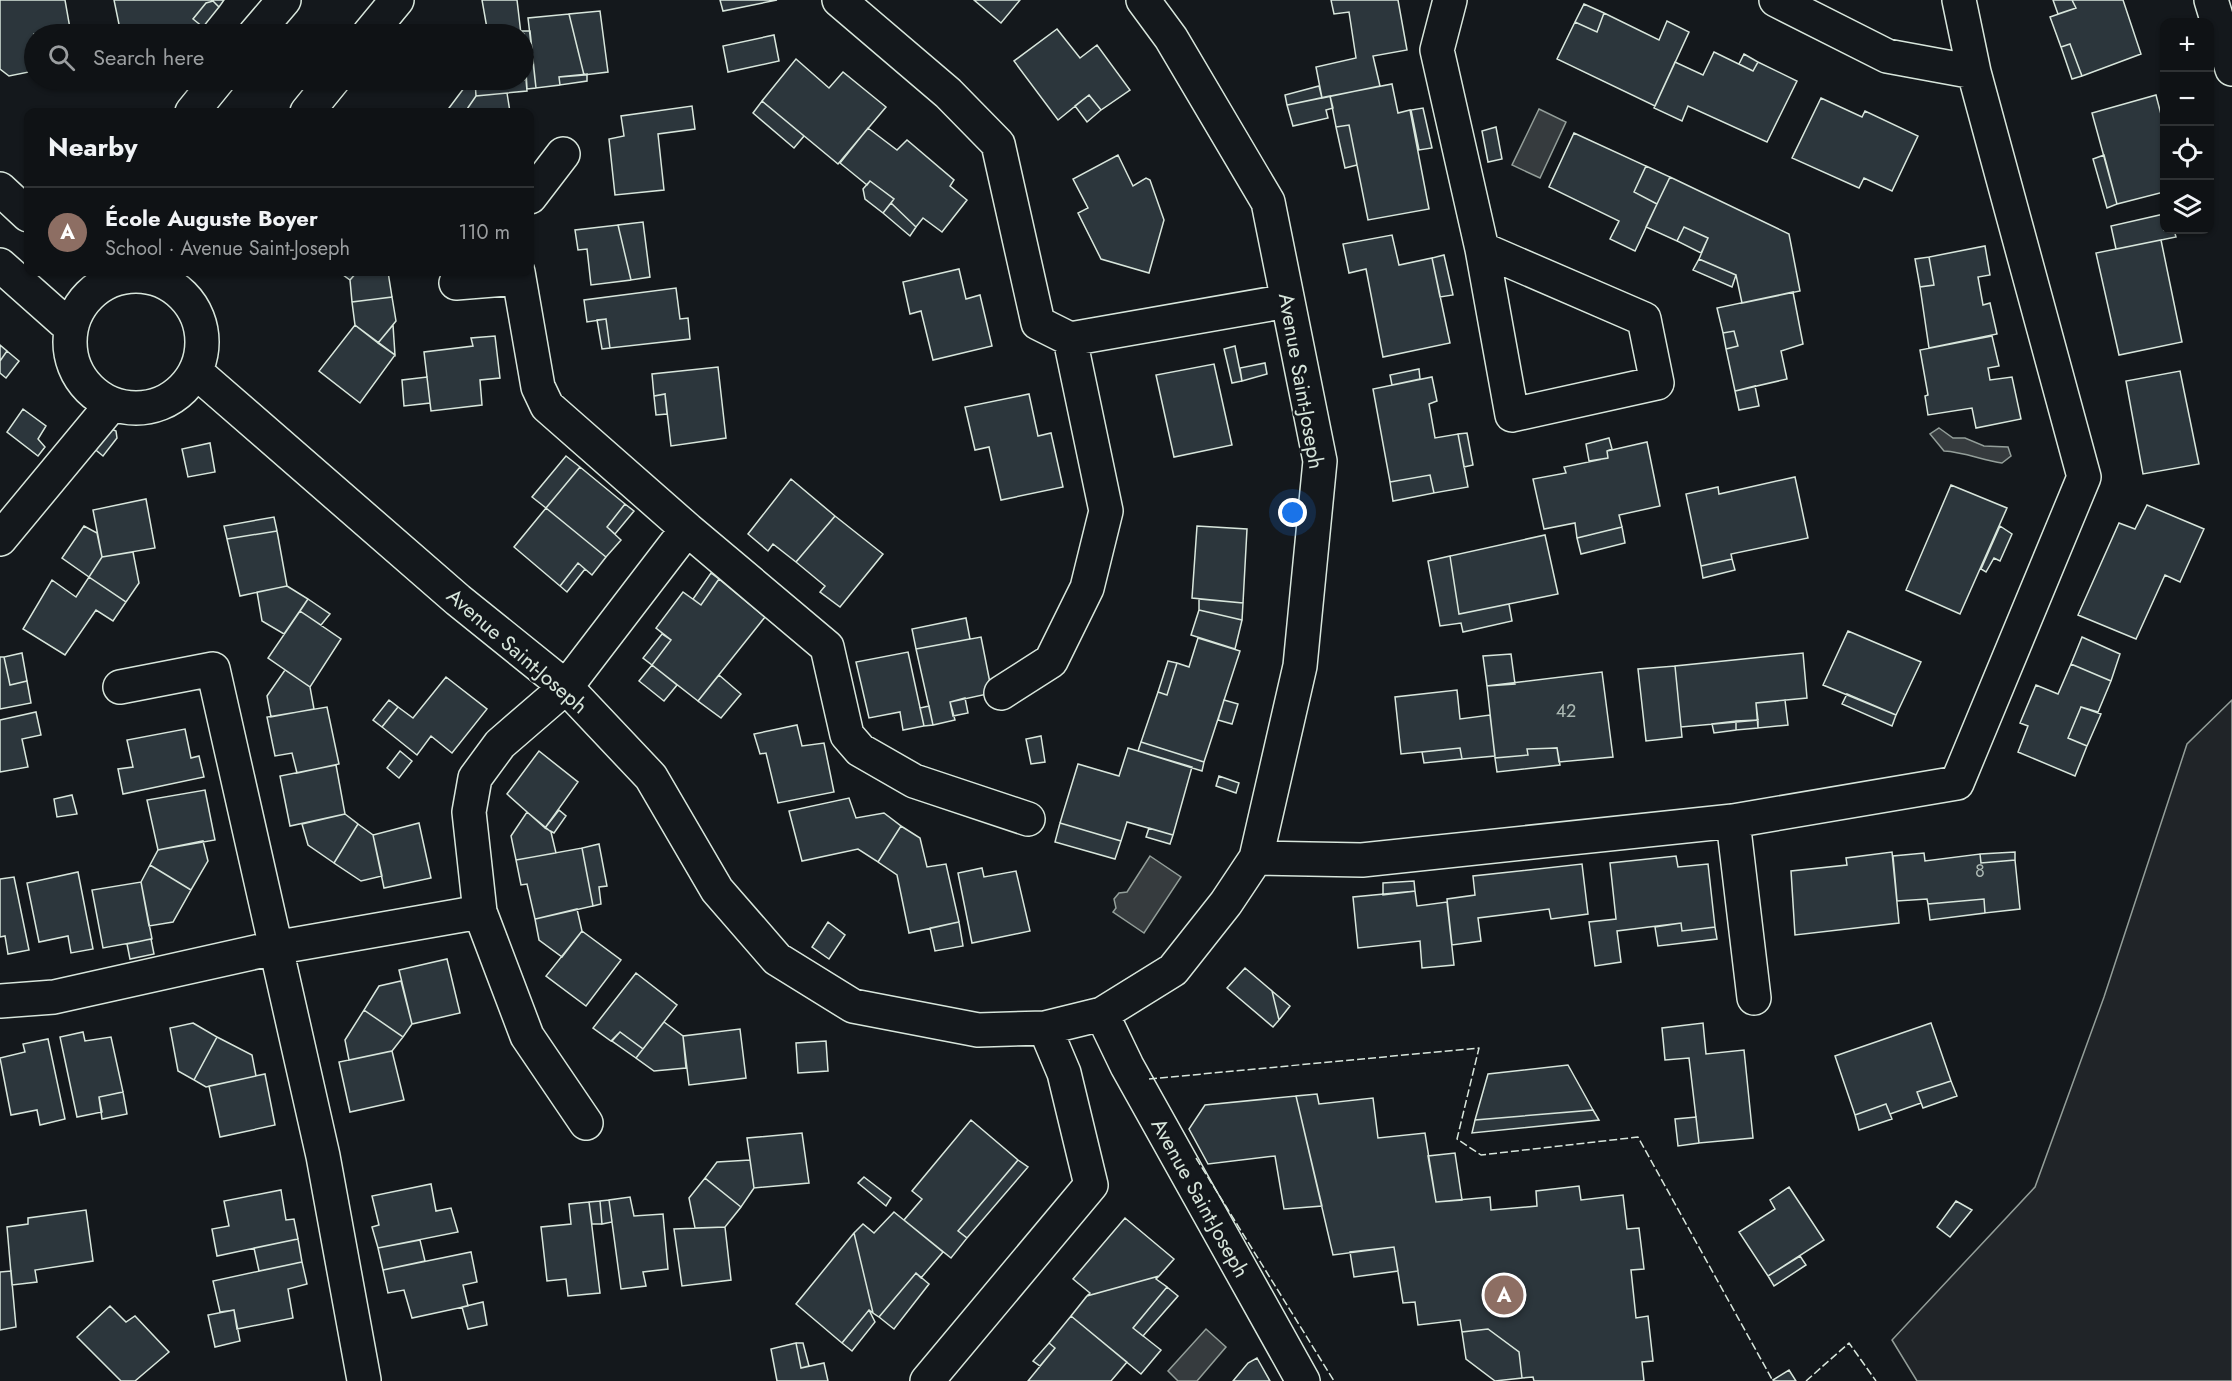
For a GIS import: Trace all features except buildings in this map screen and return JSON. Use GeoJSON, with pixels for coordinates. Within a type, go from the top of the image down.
{"type":"FeatureCollection","features":[{"type":"Feature","properties":{"kind":"street"},"geometry":{"type":"LineString","coordinates":[[264,24],[284,0]]}},
{"type":"Feature","properties":{"kind":"street"},"geometry":{"type":"LineString","coordinates":[[377,24],[397,0]]}},
{"type":"Feature","properties":{"kind":"street"},"geometry":{"type":"LineString","coordinates":[[839,0],[948,93],[998,144],[1038,323],[1070,339],[1287,301]]}},
{"type":"Feature","properties":{"kind":"street","name":"Avenue Saint-Joseph"},"geometry":{"type":"LineString","coordinates":[[196,372],[458,600],[566,687],[651,777],[717,890],[777,958],[853,1006],[978,1030],[1045,1028],[1102,1014],[1173,970],[1226,903],[1256,858],[1300,666],[1320,461],[1268,202],[1171,38],[1143,0]]}},
{"type":"Feature","properties":{"kind":"street"},"geometry":{"type":"LineString","coordinates":[[1450,0],[1437,50],[1482,249],[1512,415],[1658,383],[1644,319],[1482,249]]}},
{"type":"Feature","properties":{"kind":"street"},"geometry":{"type":"LineString","coordinates":[[1776,0],[1887,56],[1974,72]]}},
{"type":"Feature","properties":{"kind":"street"},"geometry":{"type":"LineString","coordinates":[[1256,858],[1362,860],[1733,821],[1957,783],[2084,477],[1974,72],[1959,0]]}},
{"type":"Feature","properties":{"kind":"street"},"geometry":{"type":"LineString","coordinates":[[2211,0],[2232,69]]}},
{"type":"Feature","properties":{"kind":"street"},"geometry":{"type":"LineString","coordinates":[[195,108],[210,90]]}},
{"type":"Feature","properties":{"kind":"street"},"geometry":{"type":"LineString","coordinates":[[309,108],[325,90]]}},
{"type":"Feature","properties":{"kind":"street"},"geometry":{"type":"LineString","coordinates":[[534,192],[563,154]]}},
{"type":"Feature","properties":{"kind":"street"},"geometry":{"type":"LineString","coordinates":[[0,189],[24,211]]}},
{"type":"Feature","properties":{"kind":"street"},"geometry":{"type":"LineString","coordinates":[[0,265],[71,328]]}},
{"type":"Feature","properties":{"kind":"street"},"geometry":{"type":"LineString","coordinates":[[456,283],[510,276]]}},
{"type":"Feature","properties":{"kind":"street"},"geometry":{"type":"LineString","coordinates":[[518,276],[538,387],[547,406],[687,529],[827,647],[847,735],[860,750],[914,780],[1028,819]]}},
{"type":"Feature","properties":{"kind":"street"},"geometry":{"type":"LineString","coordinates":[[173,277],[190,304],[202,332],[202,352],[196,372],[185,388],[169,400],[151,407],[131,409],[112,404],[95,395],[82,381],[73,364],[69,346],[71,328],[78,309],[89,295],[97,278],[173,277]]}},
{"type":"Feature","properties":{"kind":"street"},"geometry":{"type":"LineString","coordinates":[[1000,693],[1051,661],[1087,588],[1106,511],[1070,339]]}},
{"type":"Feature","properties":{"kind":"street"},"geometry":{"type":"LineString","coordinates":[[0,539],[112,404]]}},
{"type":"Feature","properties":{"kind":"street"},"geometry":{"type":"LineString","coordinates":[[586,1123],[527,1036],[480,912],[469,812],[475,778],[500,744],[566,687],[687,529]]}},
{"type":"Feature","properties":{"kind":"street"},"geometry":{"type":"LineString","coordinates":[[120,687],[213,669],[274,948],[323,1156],[364,1380]]}},
{"type":"Feature","properties":{"kind":"street"},"geometry":{"type":"LineString","coordinates":[[1733,821],[1754,998]]}},
{"type":"Feature","properties":{"kind":"street"},"geometry":{"type":"LineString","coordinates":[[0,1001],[54,997],[274,948],[480,912]]}},
{"type":"Feature","properties":{"kind":"street","name":"Avenue Saint-Joseph"},"geometry":{"type":"LineString","coordinates":[[1102,1014],[1126,1066],[1303,1381]]}},
{"type":"Feature","properties":{"kind":"street"},"geometry":{"type":"LineString","coordinates":[[927,1381],[1091,1185],[1064,1073],[1045,1028]]}},
{"type":"Feature","properties":{"kind":"shaded area"},"geometry":{"type":"Polygon","coordinates":[[[1539,109],[1566,122],[1540,178],[1512,165],[1539,109]]]}},
{"type":"Feature","properties":{"kind":"shaded area"},"geometry":{"type":"Polygon","coordinates":[[[1939,428],[1953,438],[1965,438],[1984,446],[2008,447],[2011,456],[2002,463],[1944,451],[1930,434],[1939,428]]]}},
{"type":"Feature","properties":{"kind":"shaded area"},"geometry":{"type":"Polygon","coordinates":[[[2232,700],[2232,1381],[1917,1381],[1892,1340],[2035,1187],[2104,997],[2187,744],[2232,700]]]}},
{"type":"Feature","properties":{"kind":"shaded area"},"geometry":{"type":"Polygon","coordinates":[[[1150,856],[1181,877],[1144,933],[1113,912],[1116,908],[1114,899],[1119,893],[1127,892],[1150,856]]]}},
{"type":"Feature","properties":{"kind":"shaded area"},"geometry":{"type":"Polygon","coordinates":[[[1206,1329],[1226,1347],[1197,1381],[1178,1381],[1168,1371],[1206,1329]]]}},
{"type":"Feature","properties":{"kind":"fence"},"geometry":{"type":"LineString","coordinates":[[1149,1079],[1479,1048],[1457,1139],[1481,1155],[1638,1137],[1773,1381]]}},
{"type":"Feature","properties":{"kind":"fence"},"geometry":{"type":"LineString","coordinates":[[1196,1158],[1334,1381]]}},
{"type":"Feature","properties":{"kind":"fence"},"geometry":{"type":"LineString","coordinates":[[1806,1381],[1849,1343],[1876,1381]]}},
{"type":"Feature","properties":{"kind":"place","name":"École Auguste Boyer"},"geometry":{"type":"Point","coordinates":[1504,1295]}}]}
